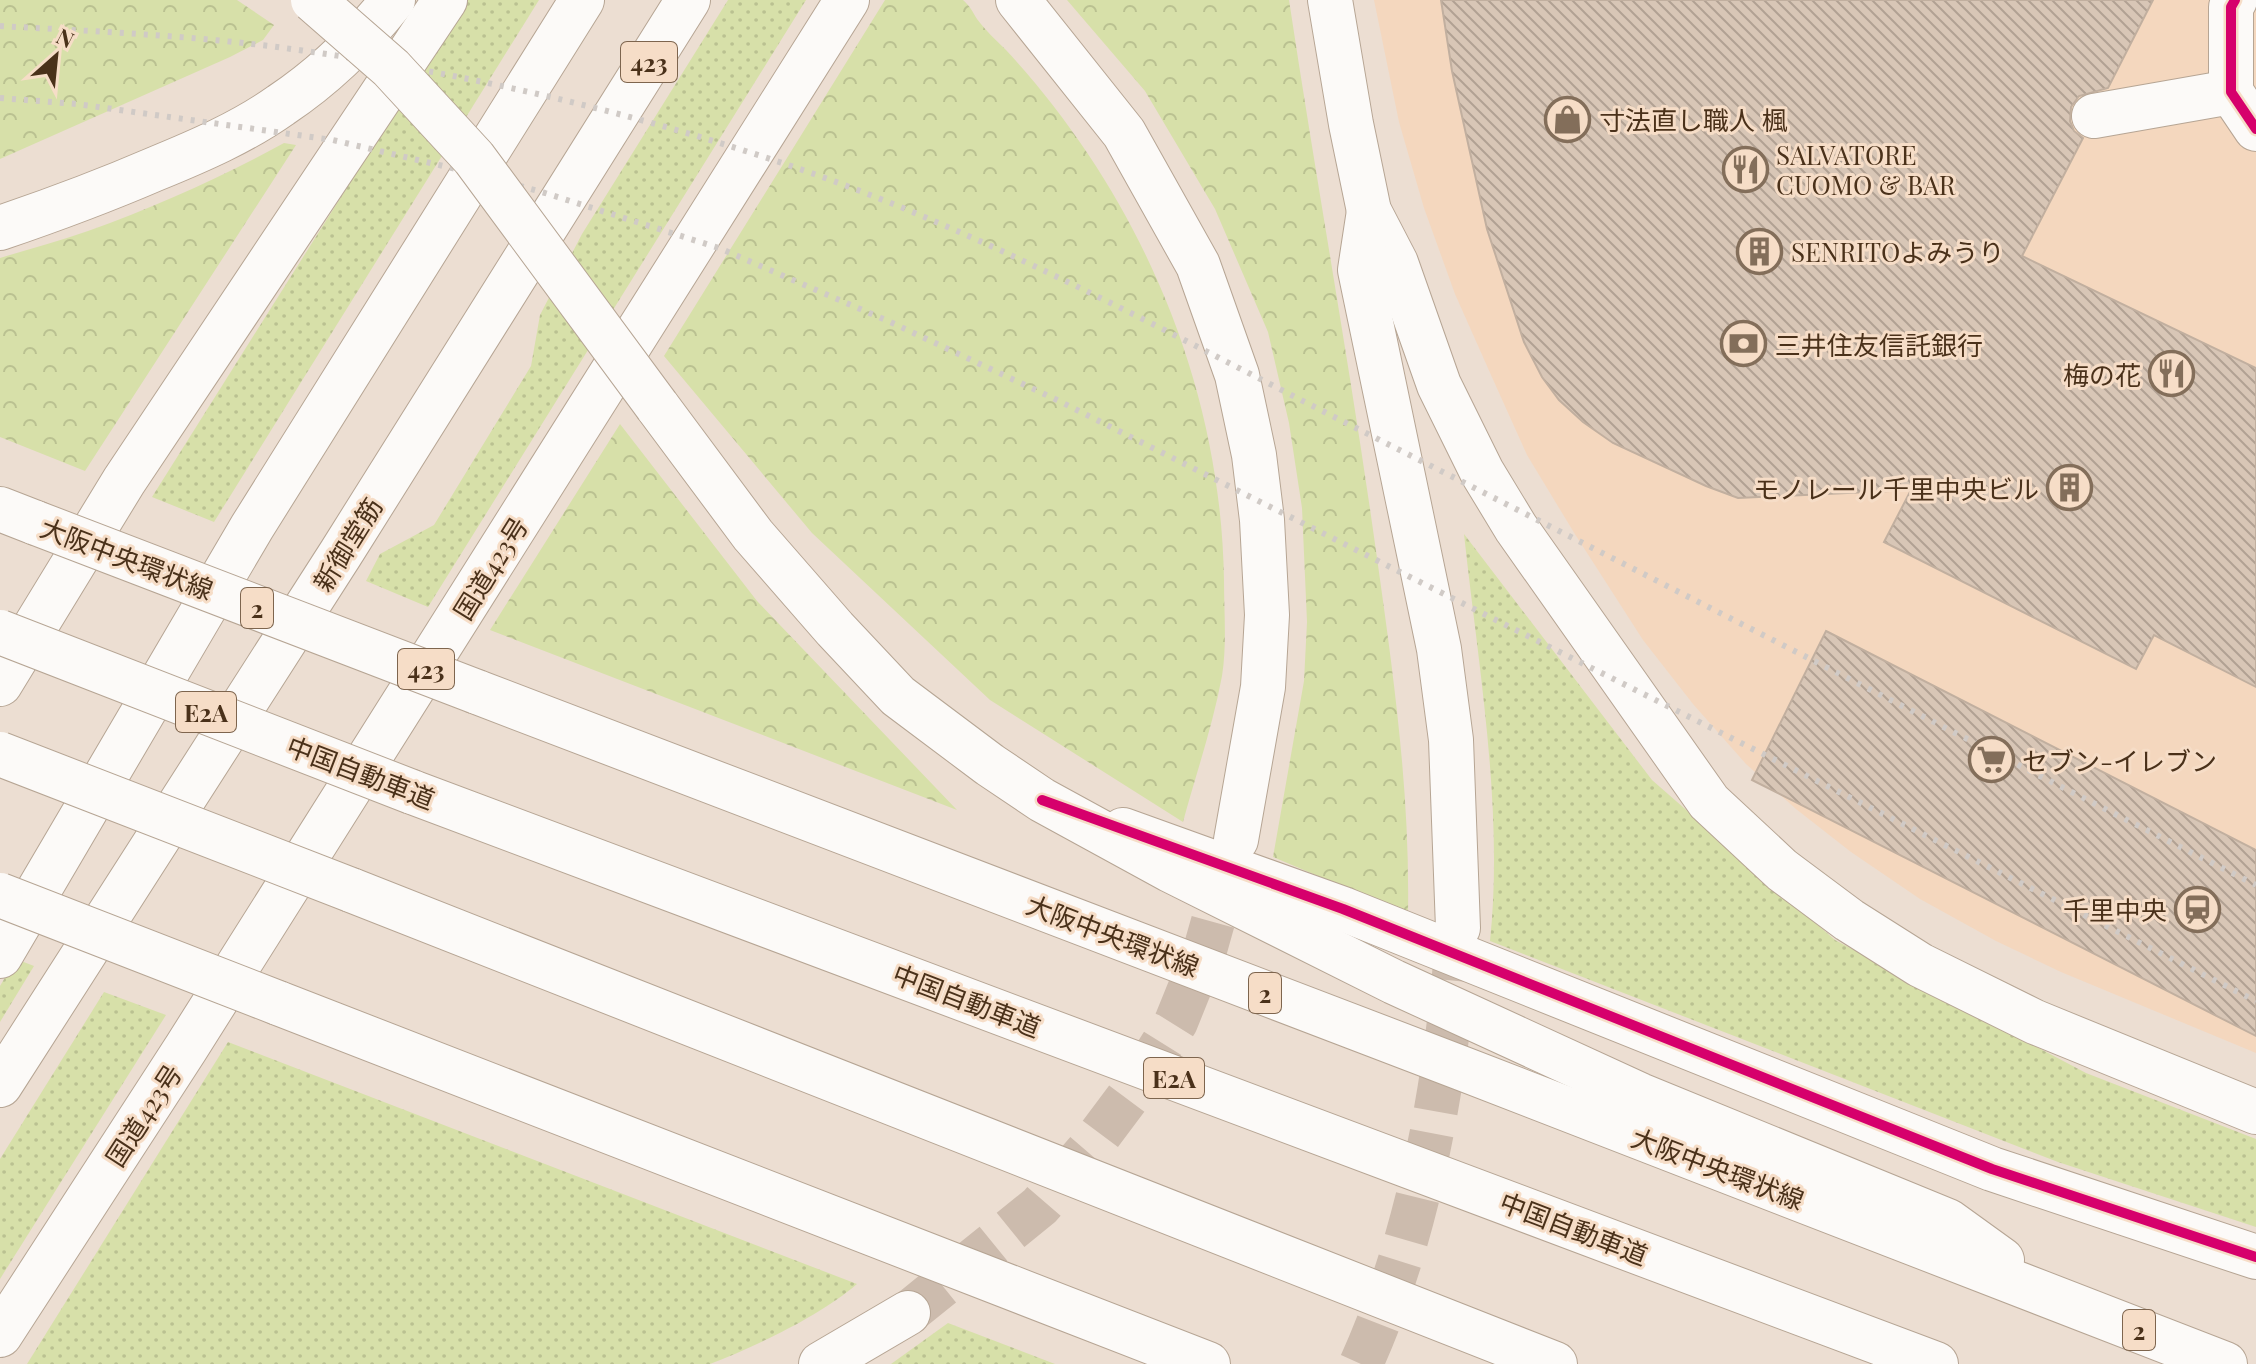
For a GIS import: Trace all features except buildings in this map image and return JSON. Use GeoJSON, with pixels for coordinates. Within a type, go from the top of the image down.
{"type":"FeatureCollection","features":[{"type":"Feature","properties":{"kind":"main road"},"geometry":{"type":"LineString","coordinates":[[313,0],[391,68],[474,158],[753,535],[835,629],[898,696],[990,765],[1042,800],[1170,870],[1408,988],[1640,1095],[1948,1221],[2052,1297]]}},
{"type":"Feature","properties":{"kind":"main road"},"geometry":{"type":"LineString","coordinates":[[0,228],[68,206],[243,128],[314,81],[376,21],[393,0]]}},
{"type":"Feature","properties":{"kind":"main road"},"geometry":{"type":"LineString","coordinates":[[0,684],[124,481],[445,0]]}},
{"type":"Feature","properties":{"kind":"main road"},"geometry":{"type":"LineString","coordinates":[[0,956],[252,527],[582,0]]}},
{"type":"Feature","properties":{"kind":"main road","name":"新御堂筋"},"geometry":{"type":"LineString","coordinates":[[0,1085],[341,553],[688,0]]}},
{"type":"Feature","properties":{"kind":"main road","name":"国道423号"},"geometry":{"type":"LineString","coordinates":[[0,1335],[220,995],[847,0]]}},
{"type":"Feature","properties":{"kind":"main road"},"geometry":{"type":"LineString","coordinates":[[1018,0],[1124,133],[1198,265],[1237,375],[1254,455],[1262,520],[1267,615],[1263,687],[1236,840]]}},
{"type":"Feature","properties":{"kind":"main road"},"geometry":{"type":"LineString","coordinates":[[1330,0],[1369,211],[1396,263],[1439,385],[1482,472],[1552,580],[1709,802],[1782,870],[1849,920],[1920,965],[2035,1022],[2256,1112]]}},
{"type":"Feature","properties":{"kind":"main road"},"geometry":{"type":"LineString","coordinates":[[2235,0],[2231,7],[2231,92],[2256,129]]}},
{"type":"Feature","properties":{"kind":"main road"},"geometry":{"type":"LineString","coordinates":[[2094,116],[2231,92]]}},
{"type":"Feature","properties":{"kind":"main road"},"geometry":{"type":"LineString","coordinates":[[1369,211],[1360,270],[1439,649],[1451,740],[1458,928]]}},
{"type":"Feature","properties":{"kind":"main road","name":"大阪中央環状線"},"geometry":{"type":"LineString","coordinates":[[18,516],[2225,1364]]}},
{"type":"Feature","properties":{"kind":"main road","name":"中国自動車道"},"geometry":{"type":"LineString","coordinates":[[0,632],[412,792],[1936,1364]]}},
{"type":"Feature","properties":{"kind":"main road"},"geometry":{"type":"LineString","coordinates":[[0,754],[1555,1364]]}},
{"type":"Feature","properties":{"kind":"main road"},"geometry":{"type":"LineString","coordinates":[[1042,800],[1343,909],[1992,1169],[2256,1257]]}},
{"type":"Feature","properties":{"kind":"main road"},"geometry":{"type":"LineString","coordinates":[[0,895],[1208,1364]]}},
{"type":"Feature","properties":{"kind":"main road"},"geometry":{"type":"LineString","coordinates":[[821,1364],[908,1313]]}},
{"type":"Feature","properties":{"kind":"shaded area"},"geometry":{"type":"Polygon","coordinates":[[[1374,0],[2256,0],[2256,1053],[2061,972],[1920,899],[1851,852],[1796,809],[1746,764],[1693,704],[1643,640],[1527,455],[1455,294],[1424,208],[1399,122],[1374,0]]]}},
{"type":"Feature","properties":{"kind":"green space"},"geometry":{"type":"Polygon","coordinates":[[[0,0],[237,0],[274,25],[263,40],[230,57],[0,159],[0,0]]]}},
{"type":"Feature","properties":{"kind":"green space"},"geometry":{"type":"Polygon","coordinates":[[[465,0],[539,0],[214,522],[152,497],[465,0]]]}},
{"type":"Feature","properties":{"kind":"green space"},"geometry":{"type":"Polygon","coordinates":[[[728,0],[806,0],[428,607],[366,581],[380,554],[434,525],[531,366],[540,315],[582,234],[728,0]]]}},
{"type":"Feature","properties":{"kind":"green space"},"geometry":{"type":"Polygon","coordinates":[[[885,0],[963,0],[1053,106],[1096,166],[1133,229],[1164,295],[1189,364],[1207,434],[1219,507],[1224,580],[1224,664],[1183,822],[990,700],[812,533],[664,356],[885,0]]]}},
{"type":"Feature","properties":{"kind":"green space"},"geometry":{"type":"Polygon","coordinates":[[[1067,0],[1289,0],[1356,418],[1389,648],[1404,780],[1408,914],[1273,857],[1304,681],[1307,622],[1302,508],[1289,423],[1268,332],[1215,209],[1145,91],[1067,0]]]}},
{"type":"Feature","properties":{"kind":"green space"},"geometry":{"type":"Polygon","coordinates":[[[284,143],[296,145],[85,471],[0,437],[0,258],[77,235],[138,212],[284,143]]]}},
{"type":"Feature","properties":{"kind":"green space"},"geometry":{"type":"Polygon","coordinates":[[[620,424],[757,601],[957,810],[490,630],[620,424]]]}},
{"type":"Feature","properties":{"kind":"green space"},"geometry":{"type":"Polygon","coordinates":[[[1464,534],[1652,780],[1835,940],[2086,1073],[2256,1139],[2256,1227],[2058,1162],[1490,941],[1494,840],[1492,789],[1464,534]]]}},
{"type":"Feature","properties":{"kind":"green space"},"geometry":{"type":"Polygon","coordinates":[[[16,959],[34,966],[0,1022],[0,986],[16,959]]]}},
{"type":"Feature","properties":{"kind":"green space"},"geometry":{"type":"Polygon","coordinates":[[[104,992],[166,1015],[0,1279],[0,1159],[104,992]]]}},
{"type":"Feature","properties":{"kind":"green space"},"geometry":{"type":"Polygon","coordinates":[[[228,1042],[857,1284],[787,1329],[710,1364],[27,1364],[228,1042]]]}},
{"type":"Feature","properties":{"kind":"green space"},"geometry":{"type":"Polygon","coordinates":[[[948,1323],[1055,1364],[891,1364],[948,1323]]]}},
{"type":"Feature","properties":{"kind":"tunnel"},"geometry":{"type":"LineString","coordinates":[[908,1313],[1040,1206],[1089,1149],[1134,1089],[1176,1022],[1205,950],[1230,861]]}},
{"type":"Feature","properties":{"kind":"tunnel"},"geometry":{"type":"LineString","coordinates":[[1361,1364],[1382,1312],[1416,1205],[1439,1095],[1458,928]]}},
{"type":"Feature","properties":{"kind":"railway"},"geometry":{"type":"LineString","coordinates":[[0,26],[236,42],[396,65],[585,105],[709,140],[847,186],[997,249],[1143,319],[2256,885]]}},
{"type":"Feature","properties":{"kind":"railway"},"geometry":{"type":"LineString","coordinates":[[0,98],[77,104],[333,140],[545,193],[719,248],[888,321],[1057,400],[2256,1001]]}},
{"type":"Feature","properties":{"kind":"cycle path"},"geometry":{"type":"LineString","coordinates":[[2235,0],[2231,7],[2231,92],[2256,129]]}},
{"type":"Feature","properties":{"kind":"cycle path"},"geometry":{"type":"LineString","coordinates":[[1042,800],[1343,909],[1992,1169],[2256,1257]]}},
{"type":"Feature","properties":{"kind":"place","name":"寸法直し職人 楓"},"geometry":{"type":"Point","coordinates":[1568,119]}},
{"type":"Feature","properties":{"kind":"place","name":"SALVATORE CUOMO & BAR"},"geometry":{"type":"Point","coordinates":[1745,169]}},
{"type":"Feature","properties":{"kind":"place","name":"SENRITOよみうり"},"geometry":{"type":"Point","coordinates":[1760,251]}},
{"type":"Feature","properties":{"kind":"place","name":"三井住友信託銀行"},"geometry":{"type":"Point","coordinates":[1744,344]}},
{"type":"Feature","properties":{"kind":"place","name":"梅の花"},"geometry":{"type":"Point","coordinates":[2172,374]}},
{"type":"Feature","properties":{"kind":"place","name":"モノレール千里中央ビル"},"geometry":{"type":"Point","coordinates":[2070,488]}},
{"type":"Feature","properties":{"kind":"place","name":"セブン-イレブン"},"geometry":{"type":"Point","coordinates":[1991,760]}},
{"type":"Feature","properties":{"kind":"place","name":"千里中央"},"geometry":{"type":"Point","coordinates":[2198,909]}}]}
